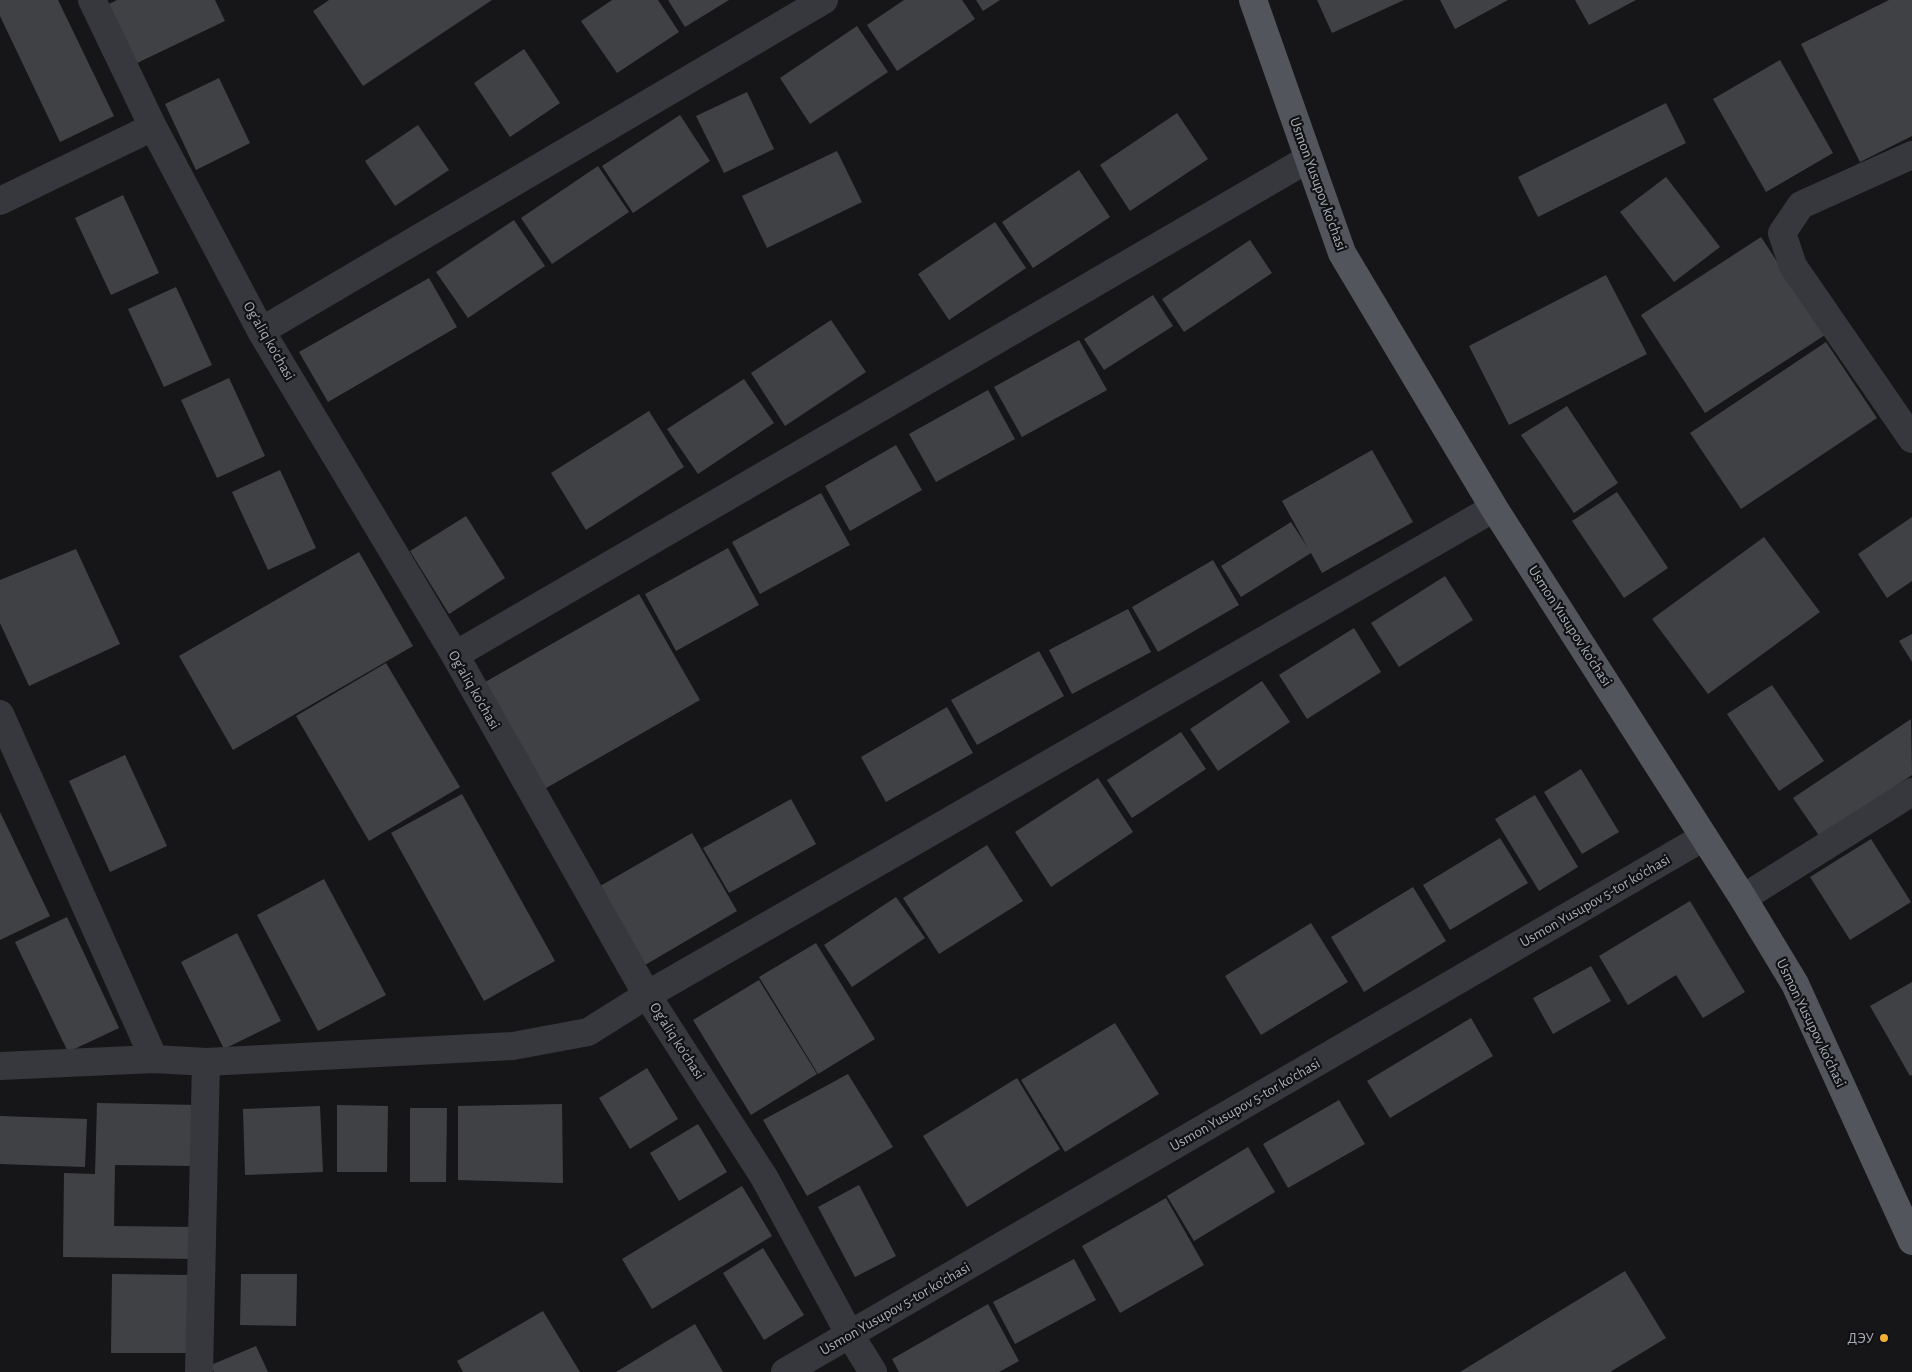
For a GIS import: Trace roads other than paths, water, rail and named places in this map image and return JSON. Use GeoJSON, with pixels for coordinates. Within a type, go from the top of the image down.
{"type":"FeatureCollection","features":[{"type":"Feature","properties":{"kind":"main road","name":"Usmon Yusupov ko'chasi"},"geometry":{"type":"LineString","coordinates":[[1253,0],[1342,253],[1494,508],[1743,898],[1795,984],[1912,1241]]}},
{"type":"Feature","properties":{"kind":"street","name":"Og'aliq ko'chasi"},"geometry":{"type":"LineString","coordinates":[[92,0],[154,127],[261,331],[455,655],[647,994],[764,1177],[872,1372]]}},
{"type":"Feature","properties":{"kind":"street"},"geometry":{"type":"LineString","coordinates":[[261,331],[824,0]]}},
{"type":"Feature","properties":{"kind":"street"},"geometry":{"type":"LineString","coordinates":[[0,201],[154,127]]}},
{"type":"Feature","properties":{"kind":"street"},"geometry":{"type":"LineString","coordinates":[[1912,155],[1802,205],[1782,233],[1793,266],[1912,439]]}},
{"type":"Feature","properties":{"kind":"street"},"geometry":{"type":"LineString","coordinates":[[455,655],[1308,159]]}},
{"type":"Feature","properties":{"kind":"street"},"geometry":{"type":"LineString","coordinates":[[0,1066],[154,1059],[206,1062],[513,1046],[588,1032],[647,994],[1494,508]]}},
{"type":"Feature","properties":{"kind":"street"},"geometry":{"type":"LineString","coordinates":[[0,714],[154,1059]]}},
{"type":"Feature","properties":{"kind":"street"},"geometry":{"type":"LineString","coordinates":[[1743,898],[1912,792]]}},
{"type":"Feature","properties":{"kind":"street","name":"Usmon Yusupov 5-tor ko'chasi"},"geometry":{"type":"LineString","coordinates":[[785,1372],[1704,837]]}},
{"type":"Feature","properties":{"kind":"street"},"geometry":{"type":"LineString","coordinates":[[199,1372],[206,1062]]}},
{"type":"Feature","properties":{"kind":"place","name":"ДЭУ"},"geometry":{"type":"Point","coordinates":[1884,1338]}}]}
